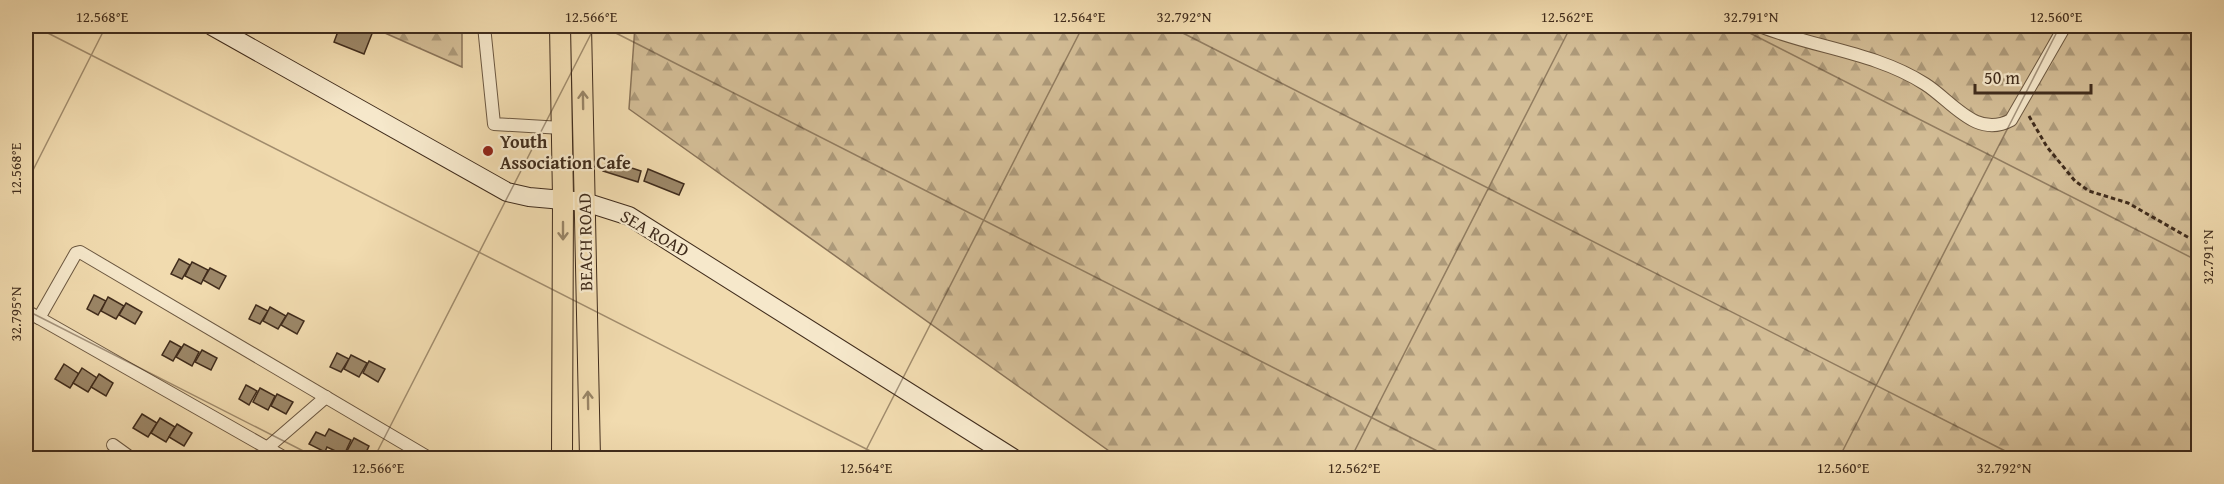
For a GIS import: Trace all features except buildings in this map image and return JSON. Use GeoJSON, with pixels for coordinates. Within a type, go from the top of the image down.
{"type":"FeatureCollection","features":[{"type":"Feature","properties":{"kind":"main road","name":"BEACH ROAD"},"geometry":{"type":"LineString","coordinates":[[560,26],[563,198],[562,459]]}},
{"type":"Feature","properties":{"kind":"main road","name":"BEACH ROAD"},"geometry":{"type":"LineString","coordinates":[[581,26],[590,459]]}},
{"type":"Feature","properties":{"kind":"street","name":"SEA ROAD"},"geometry":{"type":"LineString","coordinates":[[212,26],[492,185],[518,195],[585,201],[629,216],[1014,459]]}},
{"type":"Feature","properties":{"kind":"street"},"geometry":{"type":"LineString","coordinates":[[484,26],[494,124],[562,128]]}},
{"type":"Feature","properties":{"kind":"street"},"geometry":{"type":"LineString","coordinates":[[1760,26],[1898,69],[1925,84],[1972,121],[1984,125],[2003,124],[2011,120],[2065,26]]}},
{"type":"Feature","properties":{"kind":"street"},"geometry":{"type":"LineString","coordinates":[[39,318],[76,253],[80,252],[429,459]]}},
{"type":"Feature","properties":{"kind":"street"},"geometry":{"type":"LineString","coordinates":[[26,311],[285,459]]}},
{"type":"Feature","properties":{"kind":"street"},"geometry":{"type":"LineString","coordinates":[[267,448],[326,397]]}},
{"type":"Feature","properties":{"kind":"street"},"geometry":{"type":"LineString","coordinates":[[113,445],[131,459]]}},
{"type":"Feature","properties":{"kind":"path"},"geometry":{"type":"LineString","coordinates":[[2021,105],[2047,147],[2075,181],[2089,191],[2128,203],[2199,243]]}},
{"type":"Feature","properties":{"kind":"green space"},"geometry":{"type":"Polygon","coordinates":[[[369,26],[462,26],[462,67],[369,26]]]}},
{"type":"Feature","properties":{"kind":"green space"},"geometry":{"type":"Polygon","coordinates":[[[635,26],[2198,26],[2198,458],[1119,458],[629,109],[635,26]]]}},
{"type":"Feature","properties":{"kind":"place","name":"Youth Association Cafe"},"geometry":{"type":"Point","coordinates":[488,151]}}]}
